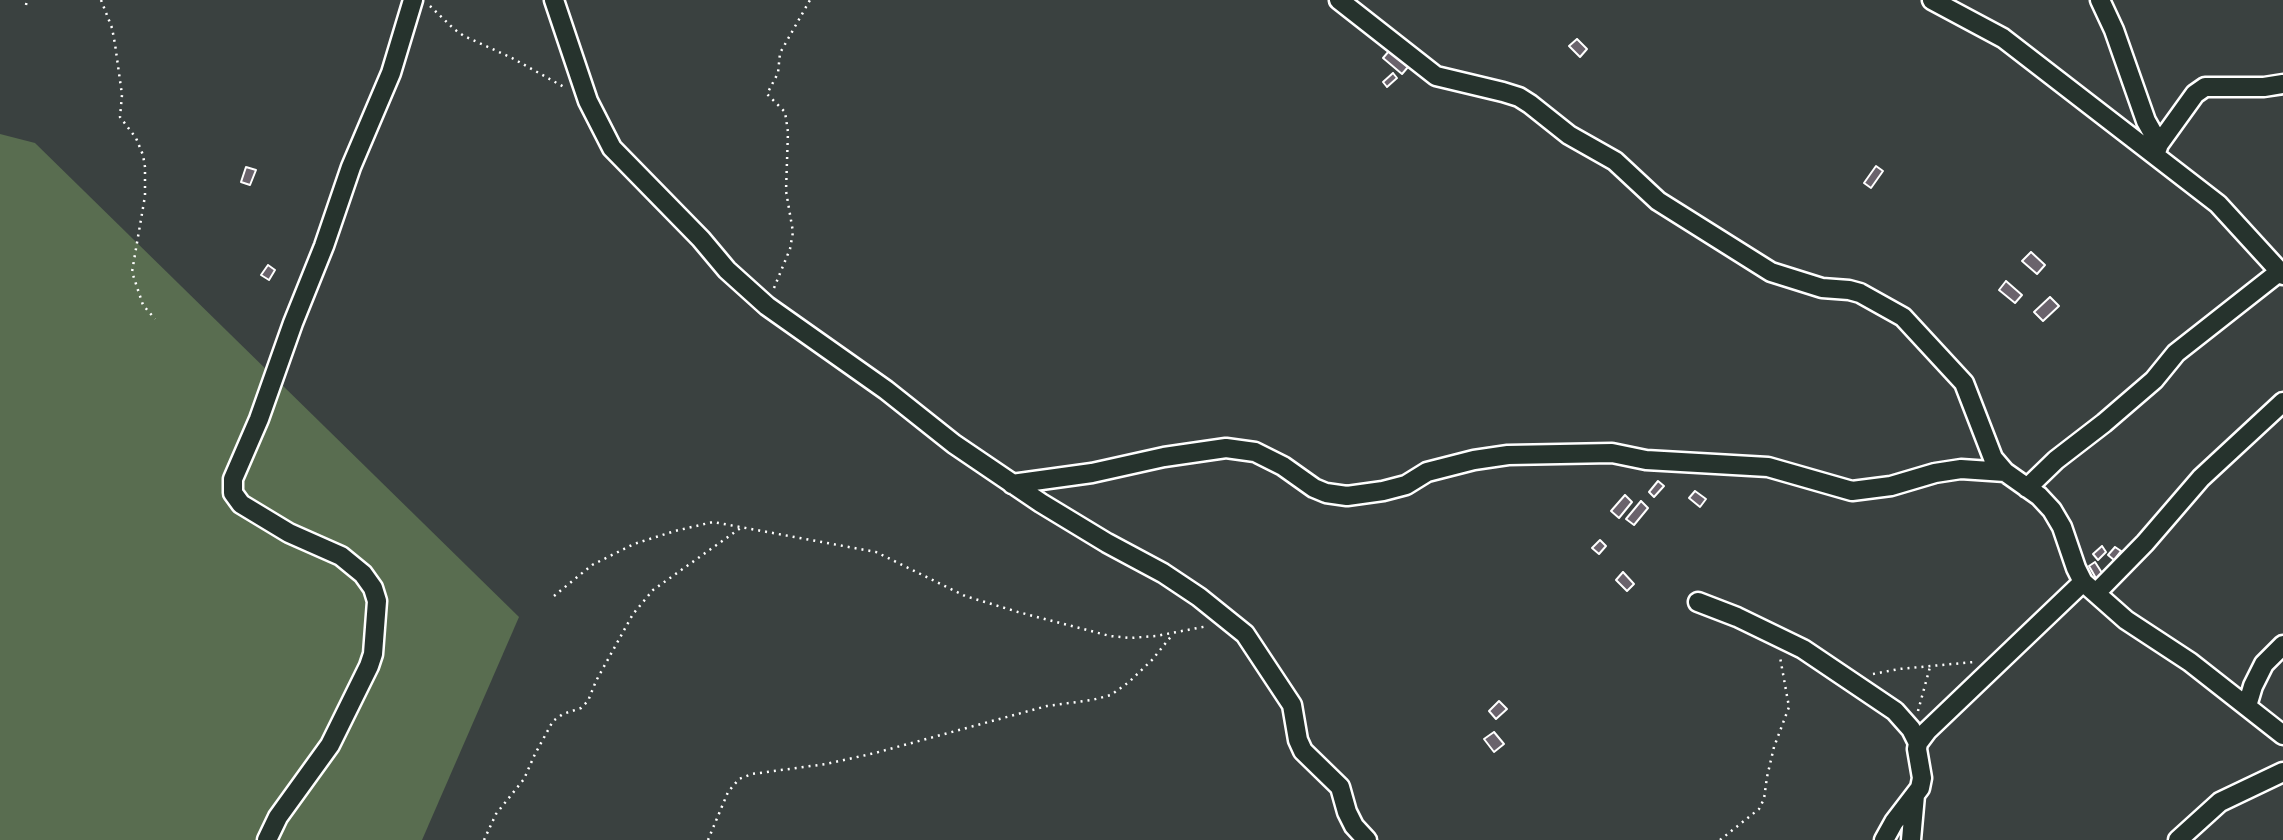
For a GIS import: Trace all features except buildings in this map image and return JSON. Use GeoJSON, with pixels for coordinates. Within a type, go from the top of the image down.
{"type":"FeatureCollection","features":[{"type":"Feature","properties":{"kind":"street"},"geometry":{"type":"LineString","coordinates":[[267,840],[278,817],[330,745],[369,666],[373,654],[377,601],[373,588],[363,574],[341,556],[289,533],[241,505],[233,493],[233,479],[259,419],[351,166],[391,73],[413,0]]}},
{"type":"Feature","properties":{"kind":"street"},"geometry":{"type":"LineString","coordinates":[[554,0],[588,101],[612,148],[701,239],[727,271],[766,306],[887,390],[954,444],[1107,543],[1163,573],[1199,597],[1245,634],[1292,705],[1298,740],[1303,751],[1340,787],[1354,826],[1367,840]]}},
{"type":"Feature","properties":{"kind":"street"},"geometry":{"type":"LineString","coordinates":[[1339,0],[1436,76],[1519,97],[1569,135],[1615,161],[1658,201],[1771,272],[1822,288],[1860,293],[1903,317],[1964,383],[1993,458],[2052,510],[2062,527],[2076,568],[2090,587],[2126,620],[2190,662],[2283,735]]}},
{"type":"Feature","properties":{"kind":"street"},"geometry":{"type":"LineString","coordinates":[[1932,0],[2003,38],[2157,150],[2224,210],[2281,273],[2176,353],[2154,380],[2056,460],[2027,488]]}},
{"type":"Feature","properties":{"kind":"street"},"geometry":{"type":"LineString","coordinates":[[2101,0],[2157,150]]}},
{"type":"Feature","properties":{"kind":"street"},"geometry":{"type":"LineString","coordinates":[[2157,150],[2195,94],[2205,87],[2264,87],[2283,84]]}},
{"type":"Feature","properties":{"kind":"street"},"geometry":{"type":"LineString","coordinates":[[1918,743],[1966,692],[2002,659],[2146,543],[2201,478],[2283,402]]}},
{"type":"Feature","properties":{"kind":"street"},"geometry":{"type":"LineString","coordinates":[[1012,484],[1092,473],[1164,457],[1226,448],[1255,452],[1283,466],[1326,494],[1348,496],[1383,491],[1406,485],[1427,472],[1508,455],[1612,453],[1646,460],[1769,467],[1852,491],[1891,486],[1934,473],[1961,469],[2005,471]]}},
{"type":"Feature","properties":{"kind":"street"},"geometry":{"type":"LineString","coordinates":[[1698,601],[1803,649],[1895,711],[1911,729],[1918,743],[1922,783],[1884,840]]}},
{"type":"Feature","properties":{"kind":"street"},"geometry":{"type":"LineString","coordinates":[[2247,706],[2252,686],[2264,664],[2283,645]]}},
{"type":"Feature","properties":{"kind":"street"},"geometry":{"type":"LineString","coordinates":[[2178,840],[2220,803],[2283,772]]}},
{"type":"Feature","properties":{"kind":"street"},"geometry":{"type":"LineString","coordinates":[[1911,840],[1914,795]]}},
{"type":"Feature","properties":{"kind":"path"},"geometry":{"type":"LineString","coordinates":[[26,5],[27,0]]}},
{"type":"Feature","properties":{"kind":"path"},"geometry":{"type":"LineString","coordinates":[[101,0],[116,44],[122,95],[120,117],[136,138],[143,155],[145,196],[132,272],[143,305],[155,319]]}},
{"type":"Feature","properties":{"kind":"path"},"geometry":{"type":"LineString","coordinates":[[424,0],[454,30],[512,58],[588,101]]}},
{"type":"Feature","properties":{"kind":"path"},"geometry":{"type":"LineString","coordinates":[[766,306],[790,249],[793,232],[786,191],[788,132],[785,112],[767,94],[778,73],[779,54],[810,0]]}},
{"type":"Feature","properties":{"kind":"path"},"geometry":{"type":"LineString","coordinates":[[554,596],[592,565],[634,544],[676,530],[713,522],[876,552],[965,596],[1110,636],[1130,638],[1229,622]]}},
{"type":"Feature","properties":{"kind":"path"},"geometry":{"type":"LineString","coordinates":[[484,840],[496,814],[524,779],[553,721],[581,708],[588,701],[633,614],[653,590],[742,527]]}},
{"type":"Feature","properties":{"kind":"path"},"geometry":{"type":"LineString","coordinates":[[708,840],[728,792],[740,779],[752,774],[875,754],[959,728],[1046,706],[1111,695],[1152,660],[1174,632]]}},
{"type":"Feature","properties":{"kind":"path"},"geometry":{"type":"LineString","coordinates":[[1720,840],[1759,809],[1764,799],[1774,747],[1789,698],[1776,636]]}},
{"type":"Feature","properties":{"kind":"path"},"geometry":{"type":"LineString","coordinates":[[1874,674],[2002,659]]}},
{"type":"Feature","properties":{"kind":"path"},"geometry":{"type":"LineString","coordinates":[[1918,713],[1930,667]]}},
{"type":"Feature","properties":{"kind":"green space"},"geometry":{"type":"Polygon","coordinates":[[[0,134],[35,143],[519,617],[422,840],[0,840],[0,134]]]}}]}
